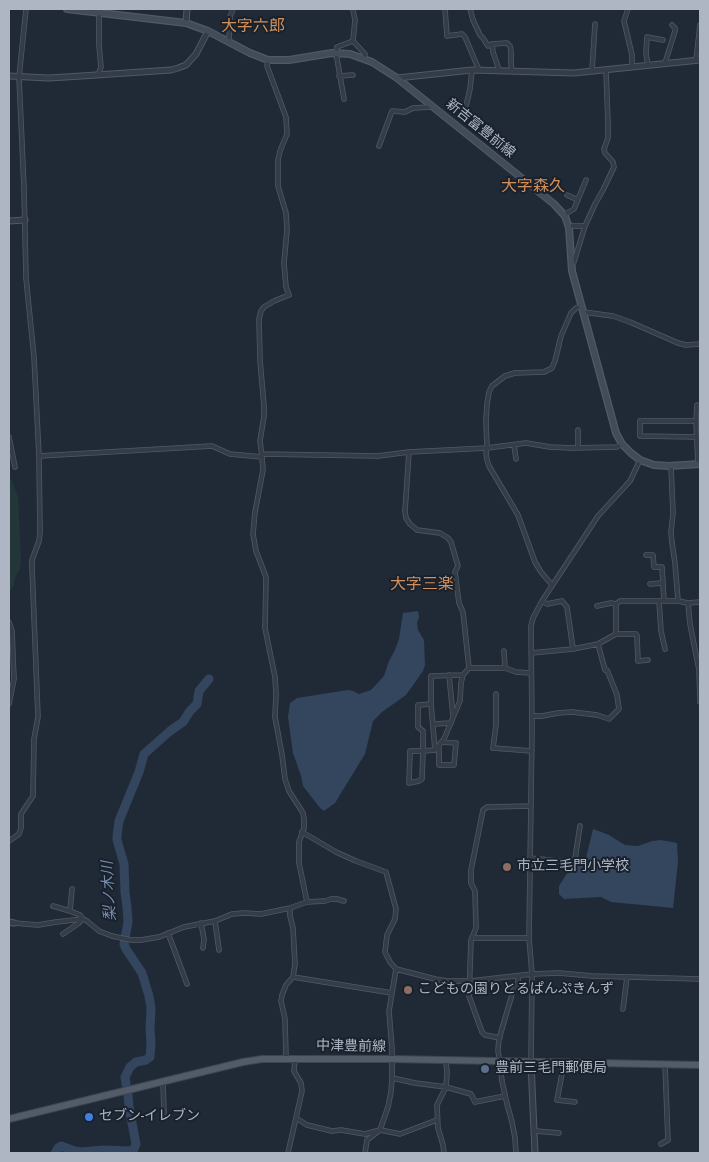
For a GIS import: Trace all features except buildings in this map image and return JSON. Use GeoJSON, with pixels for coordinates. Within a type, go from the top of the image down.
{"type":"FeatureCollection","features":[{"type":"Feature","properties":{"kind":"main road","name":"新吉富豊前線"},"geometry":{"type":"LineString","coordinates":[[68,9],[186,23],[208,31],[250,54],[268,60],[289,60],[336,53],[350,54],[372,62],[397,78],[554,204],[564,215],[569,226],[572,271],[616,433],[622,444],[640,460],[654,465],[699,464]]}},
{"type":"Feature","properties":{"kind":"main road","name":"中津豊前線"},"geometry":{"type":"LineString","coordinates":[[9,1119],[254,1060],[286,1058],[392,1059],[700,1065]]}},
{"type":"Feature","properties":{"kind":"street"},"geometry":{"type":"LineString","coordinates":[[9,840],[20,833],[21,814],[33,796],[34,739],[38,717],[32,562],[40,532],[39,456],[34,357],[26,278],[19,77],[26,9]]}},
{"type":"Feature","properties":{"kind":"street"},"geometry":{"type":"LineString","coordinates":[[186,23],[187,9]]}},
{"type":"Feature","properties":{"kind":"street"},"geometry":{"type":"LineString","coordinates":[[230,43],[230,16],[233,9]]}},
{"type":"Feature","properties":{"kind":"street"},"geometry":{"type":"LineString","coordinates":[[445,9],[448,36],[462,34],[465,37],[479,70]]}},
{"type":"Feature","properties":{"kind":"street"},"geometry":{"type":"LineString","coordinates":[[470,9],[472,20],[488,46],[507,43],[510,46],[512,71]]}},
{"type":"Feature","properties":{"kind":"street"},"geometry":{"type":"LineString","coordinates":[[628,9],[624,21],[631,49],[632,67]]}},
{"type":"Feature","properties":{"kind":"street"},"geometry":{"type":"LineString","coordinates":[[353,10],[355,20],[353,41],[365,54],[364,59]]}},
{"type":"Feature","properties":{"kind":"street"},"geometry":{"type":"LineString","coordinates":[[98,75],[101,67],[99,13]]}},
{"type":"Feature","properties":{"kind":"street"},"geometry":{"type":"LineString","coordinates":[[592,71],[594,24]]}},
{"type":"Feature","properties":{"kind":"street"},"geometry":{"type":"LineString","coordinates":[[665,64],[675,30],[672,25]]}},
{"type":"Feature","properties":{"kind":"street"},"geometry":{"type":"LineString","coordinates":[[397,78],[472,70],[565,73],[698,60],[700,25]]}},
{"type":"Feature","properties":{"kind":"street"},"geometry":{"type":"LineString","coordinates":[[9,76],[48,78],[171,70],[186,65],[196,54],[208,31]]}},
{"type":"Feature","properties":{"kind":"street"},"geometry":{"type":"LineString","coordinates":[[648,65],[646,54],[647,38],[663,40]]}},
{"type":"Feature","properties":{"kind":"street"},"geometry":{"type":"LineString","coordinates":[[344,99],[336,53],[337,47],[353,41]]}},
{"type":"Feature","properties":{"kind":"street"},"geometry":{"type":"LineString","coordinates":[[492,44],[498,70]]}},
{"type":"Feature","properties":{"kind":"street"},"geometry":{"type":"LineString","coordinates":[[268,60],[267,66],[286,117],[286,134],[278,160],[278,186],[286,213],[285,273],[286,287],[289,295],[264,307],[259,319],[264,416],[260,441],[262,470],[254,524],[254,542],[266,577],[265,628],[275,677],[275,717],[284,779],[304,816],[304,828],[299,842],[299,863],[307,902]]}},
{"type":"Feature","properties":{"kind":"street"},"geometry":{"type":"LineString","coordinates":[[466,106],[472,70]]}},
{"type":"Feature","properties":{"kind":"street"},"geometry":{"type":"LineString","coordinates":[[572,265],[594,204],[604,190],[614,167],[604,148],[608,138],[606,70]]}},
{"type":"Feature","properties":{"kind":"street"},"geometry":{"type":"LineString","coordinates":[[339,76],[353,75]]}},
{"type":"Feature","properties":{"kind":"street"},"geometry":{"type":"LineString","coordinates":[[379,146],[392,111],[405,112],[413,108],[432,106]]}},
{"type":"Feature","properties":{"kind":"street"},"geometry":{"type":"LineString","coordinates":[[564,215],[574,209],[586,180]]}},
{"type":"Feature","properties":{"kind":"street"},"geometry":{"type":"LineString","coordinates":[[567,195],[578,200]]}},
{"type":"Feature","properties":{"kind":"street"},"geometry":{"type":"LineString","coordinates":[[9,221],[25,220]]}},
{"type":"Feature","properties":{"kind":"street"},"geometry":{"type":"LineString","coordinates":[[569,226],[585,226]]}},
{"type":"Feature","properties":{"kind":"street"},"geometry":{"type":"LineString","coordinates":[[552,585],[535,562],[518,515],[490,466],[486,452],[486,421],[488,395],[492,386],[505,376],[511,374],[548,371],[552,368],[561,336],[571,313],[576,308],[613,316],[678,343],[686,345],[700,344]]}},
{"type":"Feature","properties":{"kind":"street"},"geometry":{"type":"LineString","coordinates":[[697,405],[696,421],[699,464]]}},
{"type":"Feature","properties":{"kind":"street"},"geometry":{"type":"LineString","coordinates":[[696,421],[640,421],[640,436],[697,437]]}},
{"type":"Feature","properties":{"kind":"street"},"geometry":{"type":"LineString","coordinates":[[578,430],[578,448]]}},
{"type":"Feature","properties":{"kind":"street"},"geometry":{"type":"LineString","coordinates":[[9,437],[15,466]]}},
{"type":"Feature","properties":{"kind":"street"},"geometry":{"type":"LineString","coordinates":[[39,456],[212,446],[230,454],[262,456],[378,456],[409,452],[487,448],[526,443],[550,447],[578,448],[617,447],[622,444]]}},
{"type":"Feature","properties":{"kind":"street"},"geometry":{"type":"LineString","coordinates":[[514,445],[516,459]]}},
{"type":"Feature","properties":{"kind":"street"},"geometry":{"type":"LineString","coordinates":[[409,452],[406,518],[417,530],[437,532],[448,538],[451,542],[458,566],[455,572],[459,603],[463,612],[469,668],[461,683],[460,701],[440,744],[435,750],[423,751],[410,751],[408,782],[422,779],[423,751],[423,730],[418,727],[418,705],[431,704]]}},
{"type":"Feature","properties":{"kind":"street"},"geometry":{"type":"LineString","coordinates":[[535,1153],[531,1063],[532,974],[530,938],[531,626],[533,618],[552,585],[598,516],[630,481],[640,460]]}},
{"type":"Feature","properties":{"kind":"street"},"geometry":{"type":"LineString","coordinates":[[671,466],[673,513],[671,532],[678,601]]}},
{"type":"Feature","properties":{"kind":"street"},"geometry":{"type":"LineString","coordinates":[[646,555],[653,555],[654,567],[662,567],[661,631],[665,649]]}},
{"type":"Feature","properties":{"kind":"street"},"geometry":{"type":"LineString","coordinates":[[650,584],[662,583]]}},
{"type":"Feature","properties":{"kind":"street"},"geometry":{"type":"LineString","coordinates":[[542,601],[547,604],[562,601],[567,607],[573,649]]}},
{"type":"Feature","properties":{"kind":"street"},"geometry":{"type":"LineString","coordinates":[[597,606],[611,603],[616,604],[620,601],[700,602]]}},
{"type":"Feature","properties":{"kind":"street"},"geometry":{"type":"LineString","coordinates":[[688,603],[698,670],[700,702]]}},
{"type":"Feature","properties":{"kind":"street"},"geometry":{"type":"LineString","coordinates":[[616,604],[616,634]]}},
{"type":"Feature","properties":{"kind":"street"},"geometry":{"type":"LineString","coordinates":[[9,622],[12,631],[14,679],[9,704]]}},
{"type":"Feature","properties":{"kind":"street"},"geometry":{"type":"LineString","coordinates":[[532,653],[573,649],[598,644],[616,634],[636,634],[638,660],[648,660]]}},
{"type":"Feature","properties":{"kind":"street"},"geometry":{"type":"LineString","coordinates":[[532,716],[572,712],[597,715],[609,719],[619,709],[617,695],[607,670],[605,670],[598,644]]}},
{"type":"Feature","properties":{"kind":"street"},"geometry":{"type":"LineString","coordinates":[[504,651],[506,668]]}},
{"type":"Feature","properties":{"kind":"street"},"geometry":{"type":"LineString","coordinates":[[469,668],[506,668],[516,672],[531,673]]}},
{"type":"Feature","properties":{"kind":"street"},"geometry":{"type":"LineString","coordinates":[[449,675],[453,717]]}},
{"type":"Feature","properties":{"kind":"street"},"geometry":{"type":"LineString","coordinates":[[435,750],[431,704],[431,676],[464,675]]}},
{"type":"Feature","properties":{"kind":"street"},"geometry":{"type":"LineString","coordinates":[[496,694],[496,725],[493,748],[532,751]]}},
{"type":"Feature","properties":{"kind":"street"},"geometry":{"type":"LineString","coordinates":[[434,724],[450,723]]}},
{"type":"Feature","properties":{"kind":"street"},"geometry":{"type":"LineString","coordinates":[[456,743],[454,765],[439,766],[440,744],[456,743]]}},
{"type":"Feature","properties":{"kind":"street"},"geometry":{"type":"LineString","coordinates":[[500,1038],[485,1035],[482,1032],[468,996],[472,938],[476,928],[475,891],[470,883],[471,870],[483,810],[487,807],[531,806]]}},
{"type":"Feature","properties":{"kind":"street"},"geometry":{"type":"LineString","coordinates":[[530,858],[568,862],[575,859],[580,826]]}},
{"type":"Feature","properties":{"kind":"street"},"geometry":{"type":"LineString","coordinates":[[302,832],[336,852],[386,872],[396,909],[395,919],[387,935],[385,952],[396,969],[447,981],[559,973],[593,976],[700,979]]}},
{"type":"Feature","properties":{"kind":"street"},"geometry":{"type":"LineString","coordinates":[[70,911],[72,889]]}},
{"type":"Feature","properties":{"kind":"street"},"geometry":{"type":"LineString","coordinates":[[11,923],[38,925],[82,920],[99,931],[112,936],[141,940],[159,936],[184,926],[215,921],[232,914],[244,912],[261,914],[290,908],[307,902],[331,899],[344,901]]}},
{"type":"Feature","properties":{"kind":"street"},"geometry":{"type":"LineString","coordinates":[[53,906],[70,911],[80,916],[82,920]]}},
{"type":"Feature","properties":{"kind":"street"},"geometry":{"type":"LineString","coordinates":[[286,1058],[285,1019],[281,1001],[286,985],[293,977],[295,964],[290,908]]}},
{"type":"Feature","properties":{"kind":"street"},"geometry":{"type":"LineString","coordinates":[[63,934],[82,920]]}},
{"type":"Feature","properties":{"kind":"street"},"geometry":{"type":"LineString","coordinates":[[215,921],[219,950]]}},
{"type":"Feature","properties":{"kind":"street"},"geometry":{"type":"LineString","coordinates":[[201,922],[204,939],[202,948]]}},
{"type":"Feature","properties":{"kind":"street"},"geometry":{"type":"LineString","coordinates":[[168,933],[187,984]]}},
{"type":"Feature","properties":{"kind":"street"},"geometry":{"type":"LineString","coordinates":[[472,938],[530,938]]}},
{"type":"Feature","properties":{"kind":"street"},"geometry":{"type":"LineString","coordinates":[[365,1153],[367,1140],[380,1130],[388,1107],[392,1078],[389,1011],[396,969]]}},
{"type":"Feature","properties":{"kind":"street"},"geometry":{"type":"LineString","coordinates":[[516,1153],[515,1138],[505,1096],[498,1050],[513,990],[517,985],[519,976]]}},
{"type":"Feature","properties":{"kind":"street"},"geometry":{"type":"LineString","coordinates":[[293,977],[392,992]]}},
{"type":"Feature","properties":{"kind":"street"},"geometry":{"type":"LineString","coordinates":[[623,1009],[627,977]]}},
{"type":"Feature","properties":{"kind":"street"},"geometry":{"type":"LineString","coordinates":[[288,1153],[302,1091],[301,1083],[294,1070],[295,1058]]}},
{"type":"Feature","properties":{"kind":"street"},"geometry":{"type":"LineString","coordinates":[[444,1153],[438,1128],[438,1105],[446,1087],[446,1061]]}},
{"type":"Feature","properties":{"kind":"street"},"geometry":{"type":"LineString","coordinates":[[564,1063],[557,1100],[574,1102]]}},
{"type":"Feature","properties":{"kind":"street"},"geometry":{"type":"LineString","coordinates":[[661,1144],[668,1140],[665,1064]]}},
{"type":"Feature","properties":{"kind":"street"},"geometry":{"type":"LineString","coordinates":[[392,1078],[446,1087],[471,1094],[475,1102],[505,1096]]}},
{"type":"Feature","properties":{"kind":"street"},"geometry":{"type":"LineString","coordinates":[[163,1081],[164,1113]]}},
{"type":"Feature","properties":{"kind":"street"},"geometry":{"type":"LineString","coordinates":[[296,1118],[307,1125],[332,1131],[341,1130],[365,1134],[380,1130],[400,1134],[438,1120]]}},
{"type":"Feature","properties":{"kind":"street"},"geometry":{"type":"LineString","coordinates":[[534,1131],[559,1133]]}},
{"type":"Feature","properties":{"kind":"green space"},"geometry":{"type":"Polygon","coordinates":[[[9,474],[18,497],[21,562],[14,586],[9,592],[9,474]]]}},
{"type":"Feature","properties":{"kind":"water"},"geometry":{"type":"Polygon","coordinates":[[[418,611],[418,630],[424,640],[425,665],[423,671],[406,695],[373,721],[365,754],[335,803],[324,811],[303,786],[293,753],[288,717],[290,703],[297,698],[348,690],[359,694],[371,690],[384,676],[395,650],[399,639],[403,613],[418,611]]]}},
{"type":"Feature","properties":{"kind":"water"},"geometry":{"type":"Polygon","coordinates":[[[593,829],[609,835],[625,845],[638,846],[661,840],[677,843],[678,862],[673,908],[611,902],[601,897],[564,899],[559,894],[559,886],[570,870],[585,862],[593,829]]]}},
{"type":"Feature","properties":{"kind":"waterway","name":"梨ノ木川"},"geometry":{"type":"LineString","coordinates":[[126,1084],[125,1077],[130,1067],[136,1062],[150,1057],[151,1008],[142,973],[124,944],[128,922],[124,864],[117,840],[119,821],[139,772],[144,754],[183,722],[197,704],[199,691],[209,679]]}},
{"type":"Feature","properties":{"kind":"waterway","name":"梨ノ木川"},"geometry":{"type":"LineString","coordinates":[[55,1153],[61,1146],[82,1152],[103,1150],[130,1151],[134,1149],[136,1144],[128,1094]]}},
{"type":"Feature","properties":{"kind":"place","name":"市立三毛門小学校"},"geometry":{"type":"Point","coordinates":[507,867]}},
{"type":"Feature","properties":{"kind":"place","name":"こどもの園りとるぱんぷきんず"},"geometry":{"type":"Point","coordinates":[408,990]}},
{"type":"Feature","properties":{"kind":"place","name":"豊前三毛門郵便局"},"geometry":{"type":"Point","coordinates":[485,1069]}},
{"type":"Feature","properties":{"kind":"place","name":"セブン-イレブン"},"geometry":{"type":"Point","coordinates":[89,1117]}},
{"type":"Feature","properties":{"kind":"district","name":"大字六郎"},"geometry":{"type":"Point","coordinates":[253,27]}},
{"type":"Feature","properties":{"kind":"district","name":"大字森久"},"geometry":{"type":"Point","coordinates":[533,187]}},
{"type":"Feature","properties":{"kind":"district","name":"大字三楽"},"geometry":{"type":"Point","coordinates":[422,585]}}]}
